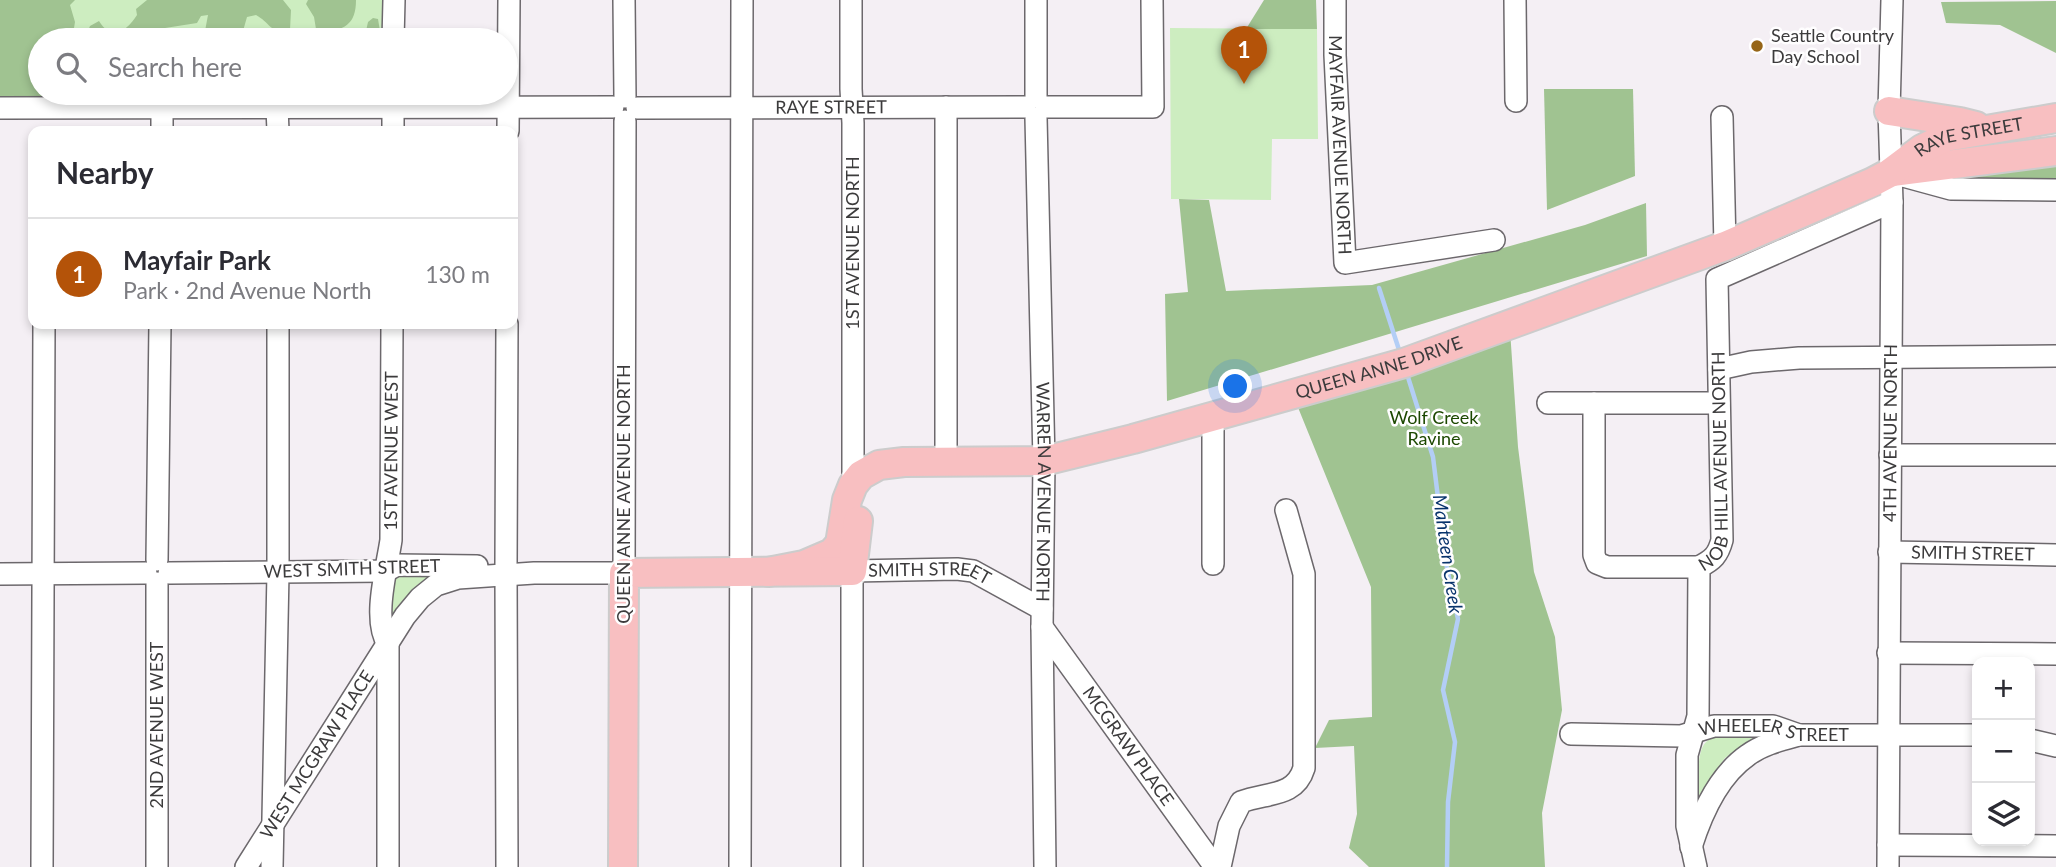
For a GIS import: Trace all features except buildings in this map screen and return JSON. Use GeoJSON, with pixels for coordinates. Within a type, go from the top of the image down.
{"type":"FeatureCollection","features":[{"type":"Feature","properties":{"kind":"main road"},"geometry":{"type":"LineString","coordinates":[[1889,111],[1960,122],[1985,129]]}},
{"type":"Feature","properties":{"kind":"main road","name":"RAYE STREET"},"geometry":{"type":"LineString","coordinates":[[1890,173],[1922,149],[1946,137],[2056,118]]}},
{"type":"Feature","properties":{"kind":"main road","name":"RAYE STREET"},"geometry":{"type":"LineString","coordinates":[[1890,173],[2056,150]]}},
{"type":"Feature","properties":{"kind":"main road","name":"QUEEN ANNE DRIVE"},"geometry":{"type":"LineString","coordinates":[[853,485],[861,475],[879,465],[893,462],[1044,461],[1404,363],[1725,246],[1890,173]]}},
{"type":"Feature","properties":{"kind":"main road"},"geometry":{"type":"LineString","coordinates":[[852,571],[858,513],[860,503],[868,490],[884,475],[933,462]]}},
{"type":"Feature","properties":{"kind":"main road","name":"SMITH STREET"},"geometry":{"type":"LineString","coordinates":[[754,572],[804,565],[832,553],[840,544],[847,500],[853,485]]}},
{"type":"Feature","properties":{"kind":"main road","name":"SMITH STREET"},"geometry":{"type":"LineString","coordinates":[[624,573],[852,571]]}},
{"type":"Feature","properties":{"kind":"main road","name":"QUEEN ANNE AVENUE NORTH"},"geometry":{"type":"LineString","coordinates":[[623,867],[624,573]]}},
{"type":"Feature","properties":{"kind":"street"},"geometry":{"type":"LineString","coordinates":[[393,28],[394,0]]}},
{"type":"Feature","properties":{"kind":"street"},"geometry":{"type":"LineString","coordinates":[[509,0],[509,28]]}},
{"type":"Feature","properties":{"kind":"street","name":"QUEEN ANNE AVENUE NORTH"},"geometry":{"type":"LineString","coordinates":[[624,0],[624,573]]}},
{"type":"Feature","properties":{"kind":"street"},"geometry":{"type":"LineString","coordinates":[[740,867],[754,572],[741,107],[742,0]]}},
{"type":"Feature","properties":{"kind":"street","name":"1ST AVENUE NORTH"},"geometry":{"type":"LineString","coordinates":[[851,0],[853,485]]}},
{"type":"Feature","properties":{"kind":"street","name":"WARREN AVENUE NORTH"},"geometry":{"type":"LineString","coordinates":[[1036,0],[1044,461],[1042,618],[1045,867]]}},
{"type":"Feature","properties":{"kind":"street","name":"RAYE STREET"},"geometry":{"type":"LineString","coordinates":[[489,105],[625,108],[1153,107],[1152,0]]}},
{"type":"Feature","properties":{"kind":"street","name":"MAYFAIR AVENUE NORTH"},"geometry":{"type":"LineString","coordinates":[[1335,0],[1345,263],[1494,240]]}},
{"type":"Feature","properties":{"kind":"street"},"geometry":{"type":"LineString","coordinates":[[1515,0],[1516,101]]}},
{"type":"Feature","properties":{"kind":"street","name":"4TH AVENUE NORTH"},"geometry":{"type":"LineString","coordinates":[[1888,856],[1892,202],[1889,111],[1892,0]]}},
{"type":"Feature","properties":{"kind":"street","name":"RAYE STREET"},"geometry":{"type":"LineString","coordinates":[[0,108],[277,108],[320,105]]}},
{"type":"Feature","properties":{"kind":"street"},"geometry":{"type":"LineString","coordinates":[[393,105],[393,126]]}},
{"type":"Feature","properties":{"kind":"street"},"geometry":{"type":"LineString","coordinates":[[508,106],[508,126]]}},
{"type":"Feature","properties":{"kind":"street"},"geometry":{"type":"LineString","coordinates":[[933,462],[946,107]]}},
{"type":"Feature","properties":{"kind":"street"},"geometry":{"type":"LineString","coordinates":[[162,108],[162,126]]}},
{"type":"Feature","properties":{"kind":"street"},"geometry":{"type":"LineString","coordinates":[[277,108],[278,126]]}},
{"type":"Feature","properties":{"kind":"street"},"geometry":{"type":"LineString","coordinates":[[1722,117],[1725,246]]}},
{"type":"Feature","properties":{"kind":"street","name":"RAYE STREET"},"geometry":{"type":"LineString","coordinates":[[1890,173],[1951,189],[2056,190]]}},
{"type":"Feature","properties":{"kind":"street","name":"NOB HILL AVENUE NORTH"},"geometry":{"type":"LineString","coordinates":[[1696,867],[1687,826],[1687,755],[1698,716],[1699,567],[1712,560],[1719,552],[1722,540],[1717,279],[1892,202]]}},
{"type":"Feature","properties":{"kind":"street"},"geometry":{"type":"LineString","coordinates":[[42,867],[44,329]]}},
{"type":"Feature","properties":{"kind":"street","name":"2ND AVENUE WEST"},"geometry":{"type":"LineString","coordinates":[[157,867],[160,329]]}},
{"type":"Feature","properties":{"kind":"street"},"geometry":{"type":"LineString","coordinates":[[272,867],[278,573],[278,329]]}},
{"type":"Feature","properties":{"kind":"street","name":"1ST AVENUE WEST"},"geometry":{"type":"LineString","coordinates":[[388,867],[388,644],[382,635],[382,580],[391,540],[392,329]]}},
{"type":"Feature","properties":{"kind":"street"},"geometry":{"type":"LineString","coordinates":[[507,329],[507,867]]}},
{"type":"Feature","properties":{"kind":"street"},"geometry":{"type":"LineString","coordinates":[[1719,369],[1799,358],[2056,356]]}},
{"type":"Feature","properties":{"kind":"street"},"geometry":{"type":"LineString","coordinates":[[1548,403],[1719,403]]}},
{"type":"Feature","properties":{"kind":"street"},"geometry":{"type":"LineString","coordinates":[[1594,403],[1594,555],[1597,563],[1607,567],[1699,567]]}},
{"type":"Feature","properties":{"kind":"street"},"geometry":{"type":"LineString","coordinates":[[1213,416],[1213,564]]}},
{"type":"Feature","properties":{"kind":"street"},"geometry":{"type":"LineString","coordinates":[[1890,454],[2056,455]]}},
{"type":"Feature","properties":{"kind":"street"},"geometry":{"type":"LineString","coordinates":[[1217,867],[1228,826],[1241,802],[1290,789],[1300,780],[1304,768],[1304,574],[1286,510]]}},
{"type":"Feature","properties":{"kind":"street","name":"SMITH STREET"},"geometry":{"type":"LineString","coordinates":[[1889,552],[2056,555]]}},
{"type":"Feature","properties":{"kind":"street","name":"WEST SMITH STREET"},"geometry":{"type":"LineString","coordinates":[[0,574],[386,571],[397,565],[534,573],[624,573]]}},
{"type":"Feature","properties":{"kind":"street","name":"SMITH STREET"},"geometry":{"type":"LineString","coordinates":[[852,571],[957,569],[973,572],[1042,618]]}},
{"type":"Feature","properties":{"kind":"street","name":"WEST SMITH STREET"},"geometry":{"type":"LineString","coordinates":[[388,644],[405,616],[420,598],[436,585],[458,578],[506,571]]}},
{"type":"Feature","properties":{"kind":"street"},"geometry":{"type":"LineString","coordinates":[[852,571],[852,867]]}},
{"type":"Feature","properties":{"kind":"street","name":"MCGRAW PLACE"},"geometry":{"type":"LineString","coordinates":[[1042,618],[1217,867]]}},
{"type":"Feature","properties":{"kind":"street","name":"WEST MCGRAW PLACE"},"geometry":{"type":"LineString","coordinates":[[246,867],[388,644]]}},
{"type":"Feature","properties":{"kind":"street"},"geometry":{"type":"LineString","coordinates":[[1888,653],[2056,654]]}},
{"type":"Feature","properties":{"kind":"street","name":"WHEELER STREET"},"geometry":{"type":"LineString","coordinates":[[1571,734],[1681,736],[1714,726],[1773,726],[1799,735],[1972,735]]}},
{"type":"Feature","properties":{"kind":"street","name":"NOB HILL AVENUE NORTH"},"geometry":{"type":"LineString","coordinates":[[1687,867],[1691,845],[1710,801],[1730,771],[1748,755],[1770,742],[1799,735]]}},
{"type":"Feature","properties":{"kind":"street"},"geometry":{"type":"LineString","coordinates":[[2035,741],[2056,746]]}},
{"type":"Feature","properties":{"kind":"street"},"geometry":{"type":"LineString","coordinates":[[1888,856],[2056,846]]}},
{"type":"Feature","properties":{"kind":"green space"},"geometry":{"type":"Polygon","coordinates":[[[0,0],[387,0],[387,28],[28,28],[28,102],[0,102],[0,0]]]}},
{"type":"Feature","properties":{"kind":"green space"},"geometry":{"type":"Polygon","coordinates":[[[0,0],[75,0],[70,5],[74,28],[28,28],[28,102],[0,102],[0,0]]]}},
{"type":"Feature","properties":{"kind":"green space"},"geometry":{"type":"Polygon","coordinates":[[[147,0],[283,0],[291,10],[290,28],[273,28],[256,15],[247,17],[244,28],[206,28],[208,15],[201,16],[197,23],[165,28],[125,28],[137,15],[136,9],[147,0]]]}},
{"type":"Feature","properties":{"kind":"green space"},"geometry":{"type":"Polygon","coordinates":[[[308,0],[356,0],[351,21],[342,28],[316,28],[314,17],[306,4],[308,0]]]}},
{"type":"Feature","properties":{"kind":"green space"},"geometry":{"type":"Polygon","coordinates":[[[1264,0],[1316,0],[1317,29],[1246,29],[1264,0]]]}},
{"type":"Feature","properties":{"kind":"green space"},"geometry":{"type":"Polygon","coordinates":[[[2056,1],[2056,53],[2000,25],[1946,23],[1941,2],[2056,1]]]}},
{"type":"Feature","properties":{"kind":"green space"},"geometry":{"type":"Polygon","coordinates":[[[373,18],[378,19],[380,28],[367,28],[373,18]]]}},
{"type":"Feature","properties":{"kind":"green space"},"geometry":{"type":"Polygon","coordinates":[[[99,21],[104,28],[89,28],[90,26],[99,21]]]}},
{"type":"Feature","properties":{"kind":"green space"},"geometry":{"type":"Polygon","coordinates":[[[1170,28],[1317,29],[1318,139],[1272,139],[1271,200],[1171,199],[1170,28]]]}},
{"type":"Feature","properties":{"kind":"green space"},"geometry":{"type":"Polygon","coordinates":[[[1544,89],[1633,89],[1635,176],[1547,210],[1544,89]]]}},
{"type":"Feature","properties":{"kind":"green space"},"geometry":{"type":"Polygon","coordinates":[[[2056,158],[2056,178],[1952,180],[1951,176],[2056,158]]]}},
{"type":"Feature","properties":{"kind":"green space"},"geometry":{"type":"Polygon","coordinates":[[[1179,199],[1209,200],[1226,291],[1372,285],[1585,225],[1646,203],[1647,256],[1167,401],[1165,294],[1188,292],[1179,199]]]}},
{"type":"Feature","properties":{"kind":"green space","name":"Wolf Creek Ravine"},"geometry":{"type":"Polygon","coordinates":[[[1510,330],[1518,447],[1534,572],[1555,637],[1562,710],[1542,813],[1545,867],[1369,867],[1349,848],[1357,814],[1354,746],[1315,748],[1329,720],[1372,717],[1371,587],[1297,405],[1510,330]]]}},
{"type":"Feature","properties":{"kind":"green space"},"geometry":{"type":"Polygon","coordinates":[[[396,571],[430,576],[391,618],[388,599],[396,571]]]}},
{"type":"Feature","properties":{"kind":"green space"},"geometry":{"type":"Polygon","coordinates":[[[1761,732],[1725,758],[1698,797],[1699,761],[1706,742],[1724,734],[1761,732]]]}},
{"type":"Feature","properties":{"kind":"waterway","name":"Mahteen Creek"},"geometry":{"type":"LineString","coordinates":[[1379,288],[1401,356]]}},
{"type":"Feature","properties":{"kind":"waterway","name":"Mahteen Creek"},"geometry":{"type":"LineString","coordinates":[[1407,374],[1433,457],[1446,563],[1458,619],[1443,690],[1455,742],[1448,802],[1447,867]]}},
{"type":"Feature","properties":{"kind":"place","name":"Seattle Country Day School"},"geometry":{"type":"Point","coordinates":[1757,46]}},
{"type":"Feature","properties":{"kind":"place","name":"Mayfair Park"},"geometry":{"type":"Point","coordinates":[1244,84]}}]}
